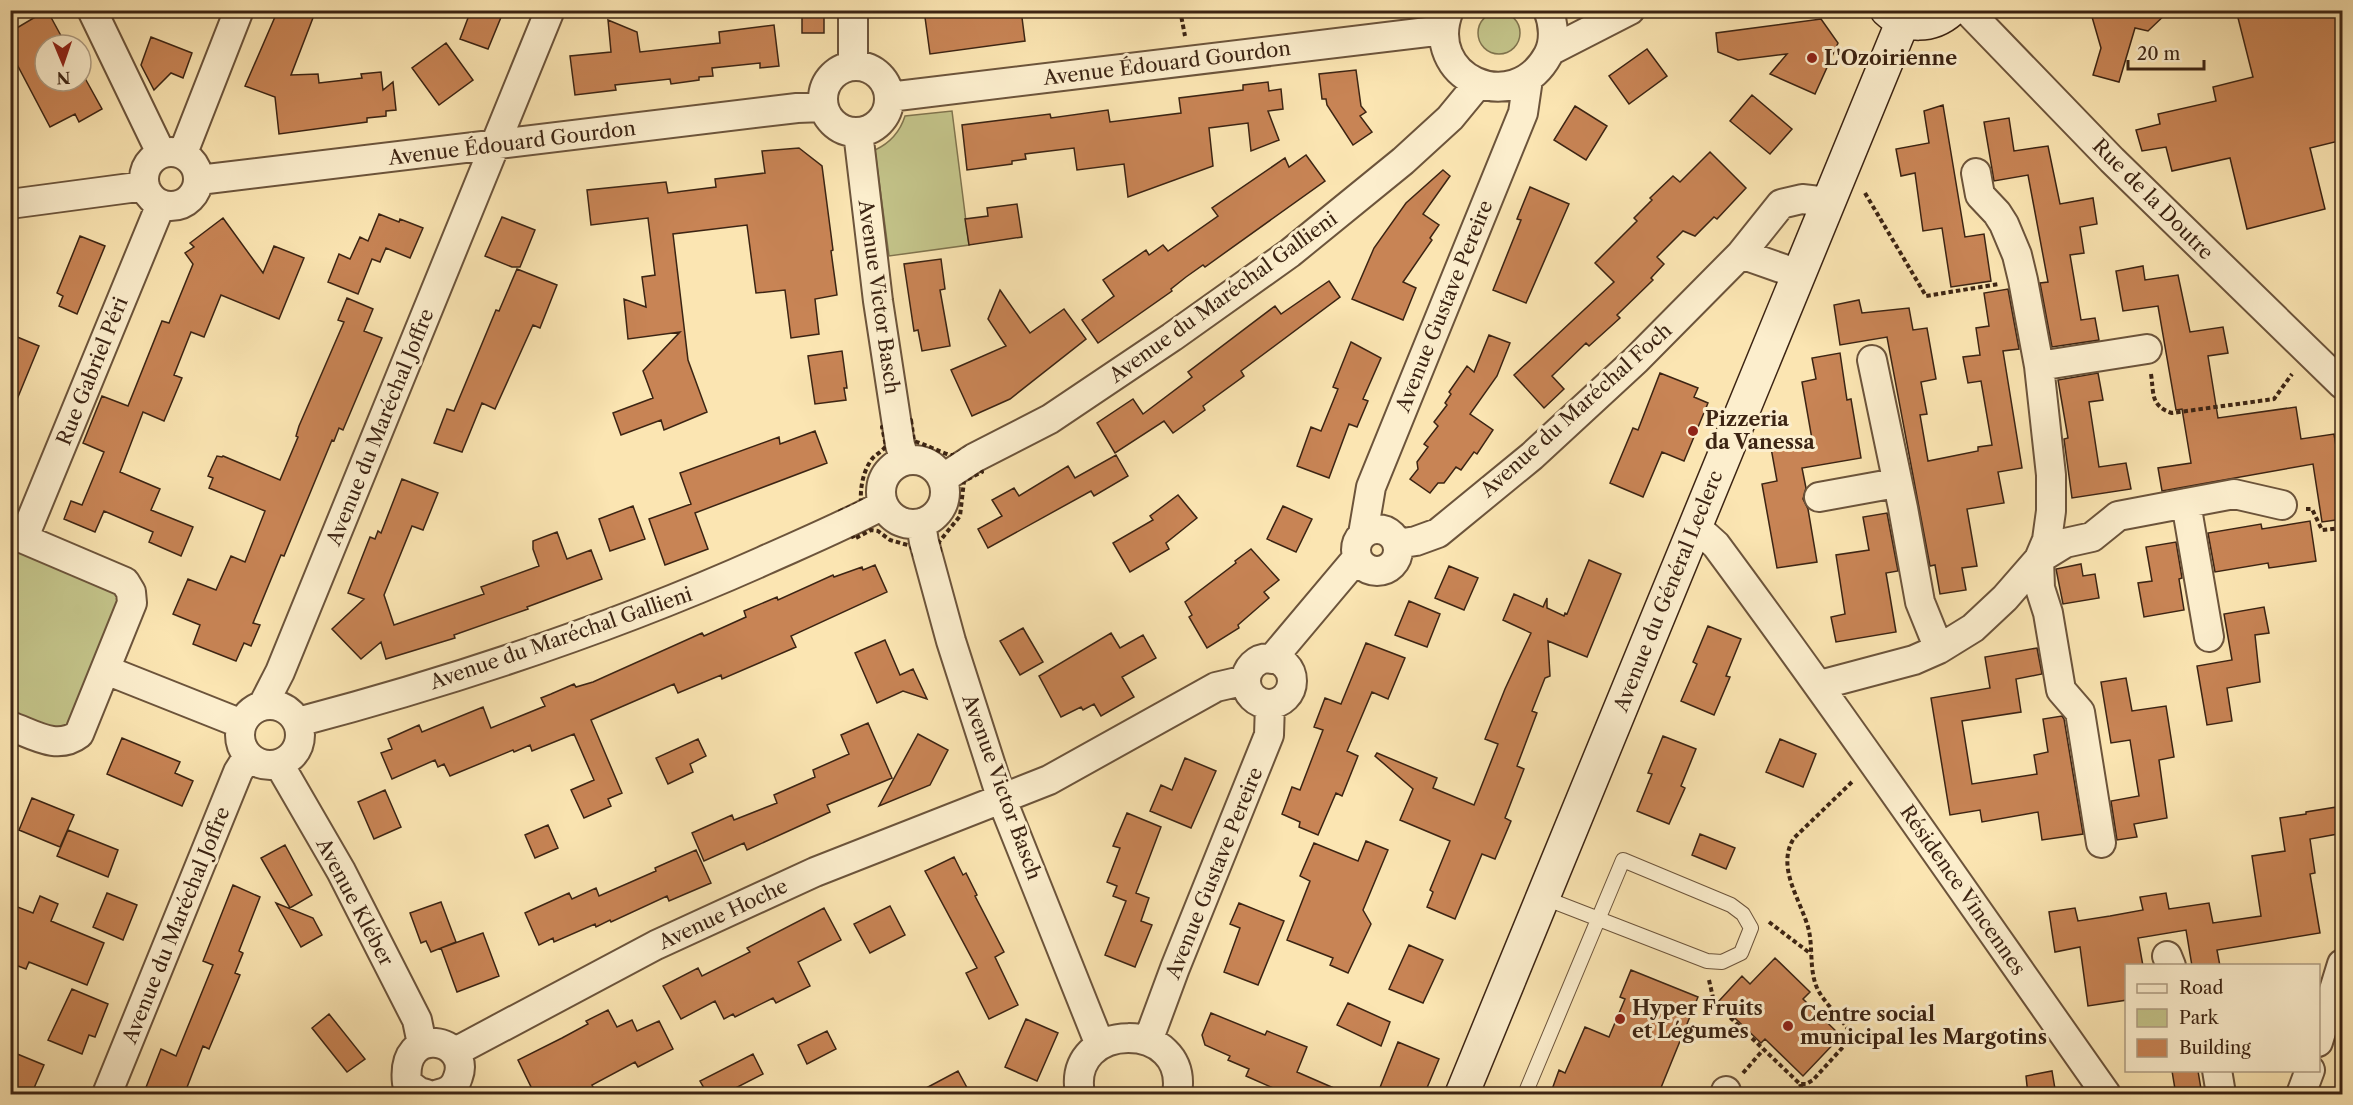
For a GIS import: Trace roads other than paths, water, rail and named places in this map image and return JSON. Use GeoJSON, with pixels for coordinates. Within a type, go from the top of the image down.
{"type":"FeatureCollection","features":[{"type":"Feature","properties":{"kind":"street"},"geometry":{"type":"LineString","coordinates":[[92,10],[172,153],[195,164],[199,180],[193,196],[186,202],[170,206],[153,195],[144,178],[148,163],[172,153],[239,10]]}},
{"type":"Feature","properties":{"kind":"street","name":"Avenue du Maréchal Joffre"},"geometry":{"type":"LineString","coordinates":[[262,705],[280,672],[550,10]]}},
{"type":"Feature","properties":{"kind":"street"},"geometry":{"type":"LineString","coordinates":[[854,10],[854,66]]}},
{"type":"Feature","properties":{"kind":"street"},"geometry":{"type":"LineString","coordinates":[[1447,20],[1446,47],[1452,63],[1478,84],[1495,88],[1512,86],[1528,79],[1542,67],[1550,51],[1553,34],[1548,10]]}},
{"type":"Feature","properties":{"kind":"street"},"geometry":{"type":"LineString","coordinates":[[1550,51],[1630,10]]}},
{"type":"Feature","properties":{"kind":"street"},"geometry":{"type":"LineString","coordinates":[[1895,16],[1928,23],[1940,19],[1952,10]]}},
{"type":"Feature","properties":{"kind":"street","name":"Rue de la Doutre"},"geometry":{"type":"LineString","coordinates":[[1967,10],[2112,160],[2343,384]]}},
{"type":"Feature","properties":{"kind":"street","name":"Avenue du Général Leclerc"},"geometry":{"type":"LineString","coordinates":[[1462,1095],[1845,161],[1895,16]]}},
{"type":"Feature","properties":{"kind":"street","name":"Avenue Édouard Gourdon"},"geometry":{"type":"LineString","coordinates":[[889,97],[1447,20]]}},
{"type":"Feature","properties":{"kind":"street"},"geometry":{"type":"LineString","coordinates":[[854,66],[870,69],[878,74],[884,80],[889,97],[888,107],[877,124],[868,130],[858,132],[840,128],[833,123],[824,107],[823,98],[829,80],[844,68],[854,66]]}},
{"type":"Feature","properties":{"kind":"street","name":"Avenue Gustave Pereire"},"geometry":{"type":"LineString","coordinates":[[1363,554],[1371,487],[1523,113],[1528,79]]}},
{"type":"Feature","properties":{"kind":"street","name":"Avenue du Maréchal Gallieni"},"geometry":{"type":"LineString","coordinates":[[942,479],[974,458],[1050,419],[1173,337],[1290,254],[1403,161],[1450,118],[1478,84]]}},
{"type":"Feature","properties":{"kind":"street","name":"Avenue Édouard Gourdon"},"geometry":{"type":"LineString","coordinates":[[199,180],[797,108],[824,107]]}},
{"type":"Feature","properties":{"kind":"street","name":"Avenue Victor Basch"},"geometry":{"type":"LineString","coordinates":[[858,132],[878,301],[905,461]]}},
{"type":"Feature","properties":{"kind":"street"},"geometry":{"type":"LineString","coordinates":[[1976,173],[1980,195],[2004,224],[2017,255],[2023,280],[2039,366],[2051,475],[2051,511],[2039,560],[2040,588],[2048,613],[2061,690],[2080,712],[2101,843]]}},
{"type":"Feature","properties":{"kind":"street"},"geometry":{"type":"LineString","coordinates":[[10,204],[153,195]]}},
{"type":"Feature","properties":{"kind":"street","name":"Rue Gabriel Péri"},"geometry":{"type":"LineString","coordinates":[[17,535],[153,195]]}},
{"type":"Feature","properties":{"kind":"street","name":"Avenue du Maréchal Foch"},"geometry":{"type":"LineString","coordinates":[[1363,554],[1376,529],[1389,533],[1397,544],[1416,541],[1438,533],[1532,456],[1636,360],[1742,254],[1781,204],[1802,199],[1828,201]]}},
{"type":"Feature","properties":{"kind":"street"},"geometry":{"type":"LineString","coordinates":[[1742,254],[1798,274]]}},
{"type":"Feature","properties":{"kind":"street"},"geometry":{"type":"LineString","coordinates":[[2039,366],[2147,349]]}},
{"type":"Feature","properties":{"kind":"street"},"geometry":{"type":"LineString","coordinates":[[1872,360],[1920,602],[1939,649]]}},
{"type":"Feature","properties":{"kind":"street"},"geometry":{"type":"LineString","coordinates":[[916,460],[927,463],[942,479],[945,490],[944,501],[939,511],[921,524],[898,521],[883,505],[880,494],[882,483],[886,473],[894,465],[916,460]]}},
{"type":"Feature","properties":{"kind":"street"},"geometry":{"type":"LineString","coordinates":[[1819,497],[1896,483]]}},
{"type":"Feature","properties":{"kind":"street"},"geometry":{"type":"LineString","coordinates":[[1820,686],[1914,660],[1939,649],[1973,628],[2005,598],[2039,560],[2065,543],[2092,537],[2118,516],[2234,494],[2282,505]]}},
{"type":"Feature","properties":{"kind":"street"},"geometry":{"type":"LineString","coordinates":[[2186,503],[2209,637]]}},
{"type":"Feature","properties":{"kind":"street","name":"Avenue du Maréchal Gallieni"},"geometry":{"type":"LineString","coordinates":[[298,722],[500,663],[610,625],[712,584],[883,505]]}},
{"type":"Feature","properties":{"kind":"street","name":"Avenue Victor Basch"},"geometry":{"type":"LineString","coordinates":[[921,524],[951,641],[1002,800],[1100,1045]]}},
{"type":"Feature","properties":{"kind":"street","name":"Résidence Vincennes"},"geometry":{"type":"LineString","coordinates":[[1695,526],[1716,545],[1820,686],[2106,1095]]}},
{"type":"Feature","properties":{"kind":"street"},"geometry":{"type":"LineString","coordinates":[[10,726],[54,742],[67,742],[79,734],[132,603],[129,587],[125,582],[17,535]]}},
{"type":"Feature","properties":{"kind":"street"},"geometry":{"type":"LineString","coordinates":[[1279,663],[1363,554]]}},
{"type":"Feature","properties":{"kind":"street"},"geometry":{"type":"LineString","coordinates":[[1258,662],[1279,663],[1291,680],[1288,694],[1277,703],[1262,703],[1250,694],[1246,680],[1251,666],[1258,662]]}},
{"type":"Feature","properties":{"kind":"street"},"geometry":{"type":"LineString","coordinates":[[106,670],[242,724]]}},
{"type":"Feature","properties":{"kind":"street"},"geometry":{"type":"LineString","coordinates":[[1002,800],[1049,780],[1216,687],[1246,680]]}},
{"type":"Feature","properties":{"kind":"street","name":"Avenue Gustave Pereire"},"geometry":{"type":"LineString","coordinates":[[1148,1041],[1174,968],[1269,735],[1270,704]]}},
{"type":"Feature","properties":{"kind":"street"},"geometry":{"type":"LineString","coordinates":[[262,705],[277,705],[284,707],[298,722],[301,735],[298,747],[291,758],[279,764],[260,763],[248,756],[240,738],[242,724],[247,714],[262,705]]}},
{"type":"Feature","properties":{"kind":"street","name":"Avenue du Maréchal Joffre"},"geometry":{"type":"LineString","coordinates":[[107,1095],[235,780],[248,756]]}},
{"type":"Feature","properties":{"kind":"street","name":"Avenue Kléber"},"geometry":{"type":"LineString","coordinates":[[279,764],[341,871],[417,1020],[422,1044]]}},
{"type":"Feature","properties":{"kind":"street","name":"Avenue Hoche"},"geometry":{"type":"LineString","coordinates":[[454,1053],[666,940],[815,872],[1002,800]]}},
{"type":"Feature","properties":{"kind":"street"},"geometry":{"type":"LineString","coordinates":[[2320,1039],[2343,964]]}},
{"type":"Feature","properties":{"kind":"street"},"geometry":{"type":"LineString","coordinates":[[1080,1095],[1081,1071],[1089,1056],[1100,1045],[1124,1037],[1148,1041],[1159,1047],[1174,1066],[1177,1095]]}},
{"type":"Feature","properties":{"kind":"street"},"geometry":{"type":"LineString","coordinates":[[434,1042],[444,1044],[454,1053],[459,1061],[460,1074],[455,1084],[427,1092],[406,1064],[410,1054],[422,1044],[434,1042]]}},
{"type":"Feature","properties":{"kind":"street"},"geometry":{"type":"LineString","coordinates":[[2217,1072],[2221,1095]]}},
{"type":"Feature","properties":{"kind":"street"},"geometry":{"type":"LineString","coordinates":[[2301,1095],[2310,1072]]}},
{"type":"Feature","properties":{"kind":"lane"},"geometry":{"type":"LineString","coordinates":[[1525,1095],[1598,919],[1623,860],[1731,905],[1743,914],[1751,928],[1741,953],[1722,962],[1707,962],[1598,919],[1542,897]]}},
{"type":"Feature","properties":{"kind":"place","name":"L'Ozoirienne"},"geometry":{"type":"Point","coordinates":[1812,58]}},
{"type":"Feature","properties":{"kind":"place","name":"Pizzeria da Vanessa"},"geometry":{"type":"Point","coordinates":[1693,431]}},
{"type":"Feature","properties":{"kind":"place","name":"Hyper Fruits et Légumes"},"geometry":{"type":"Point","coordinates":[1620,1019]}},
{"type":"Feature","properties":{"kind":"place","name":"Centre social municipal les Margotins"},"geometry":{"type":"Point","coordinates":[1788,1026]}}]}
